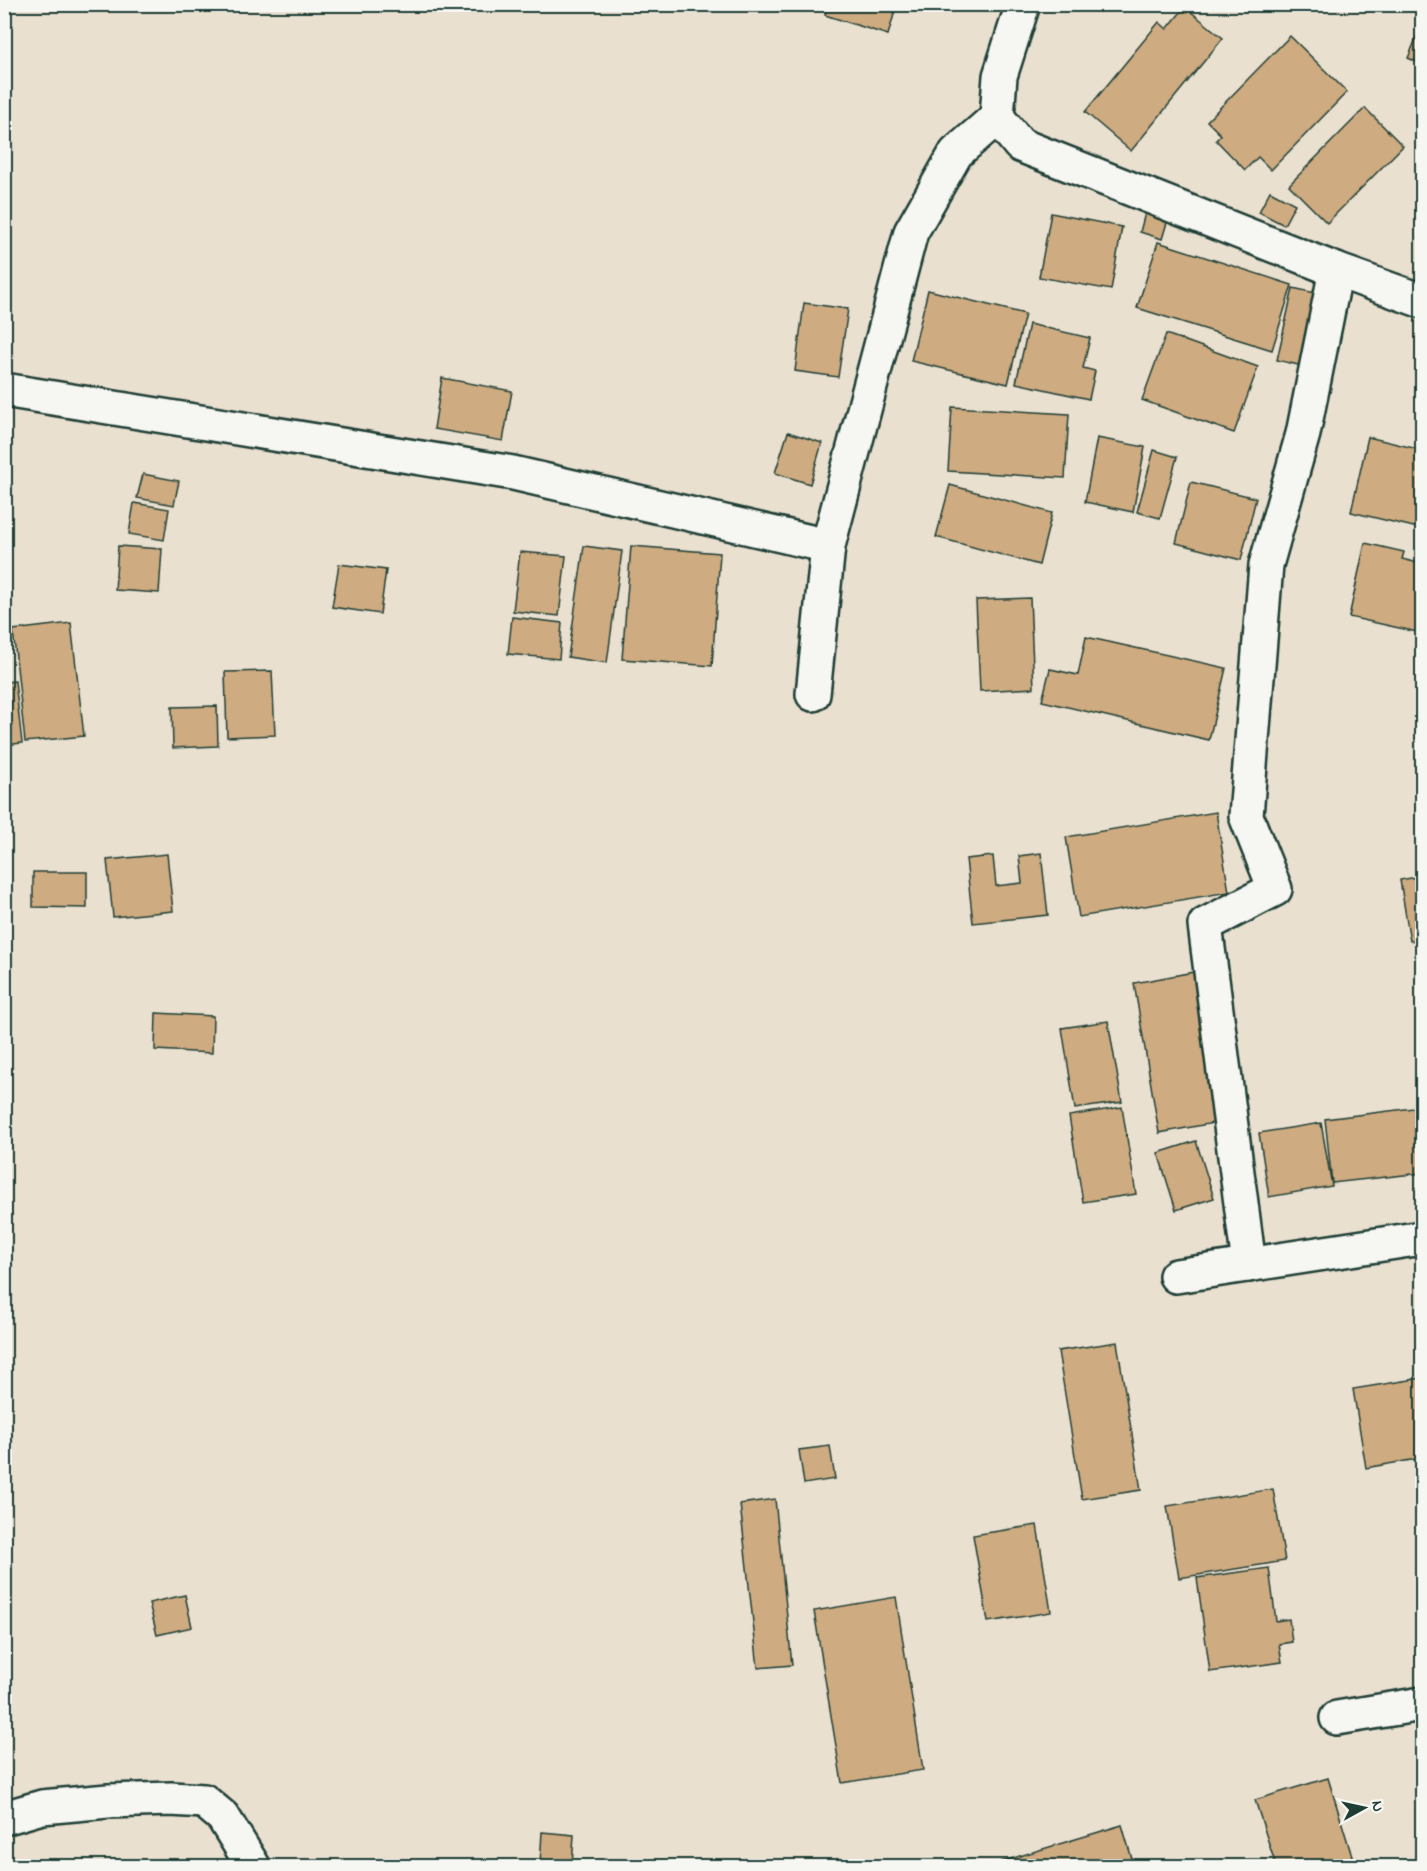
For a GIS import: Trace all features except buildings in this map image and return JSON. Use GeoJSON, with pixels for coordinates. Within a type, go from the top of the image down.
{"type":"FeatureCollection","features":[{"type":"Feature","properties":{"kind":"street"},"geometry":{"type":"LineString","coordinates":[[1023,4],[1000,76],[997,117],[1020,145],[1336,270],[1422,300]]}},
{"type":"Feature","properties":{"kind":"street"},"geometry":{"type":"LineString","coordinates":[[813,694],[828,546],[911,232],[956,153],[997,117]]}},
{"type":"Feature","properties":{"kind":"street"},"geometry":{"type":"LineString","coordinates":[[1249,1265],[1205,925],[1275,889],[1246,816],[1266,565],[1303,434],[1336,270]]}},
{"type":"Feature","properties":{"kind":"street"},"geometry":{"type":"LineString","coordinates":[[4,390],[513,473],[828,546]]}},
{"type":"Feature","properties":{"kind":"street"},"geometry":{"type":"LineString","coordinates":[[1176,1276],[1422,1238]]}},
{"type":"Feature","properties":{"kind":"street"},"geometry":{"type":"LineString","coordinates":[[1337,1718],[1422,1704]]}},
{"type":"Feature","properties":{"kind":"street"},"geometry":{"type":"LineString","coordinates":[[4,1818],[42,1807],[108,1801],[171,1799],[204,1801],[222,1817],[252,1866]]}}]}
